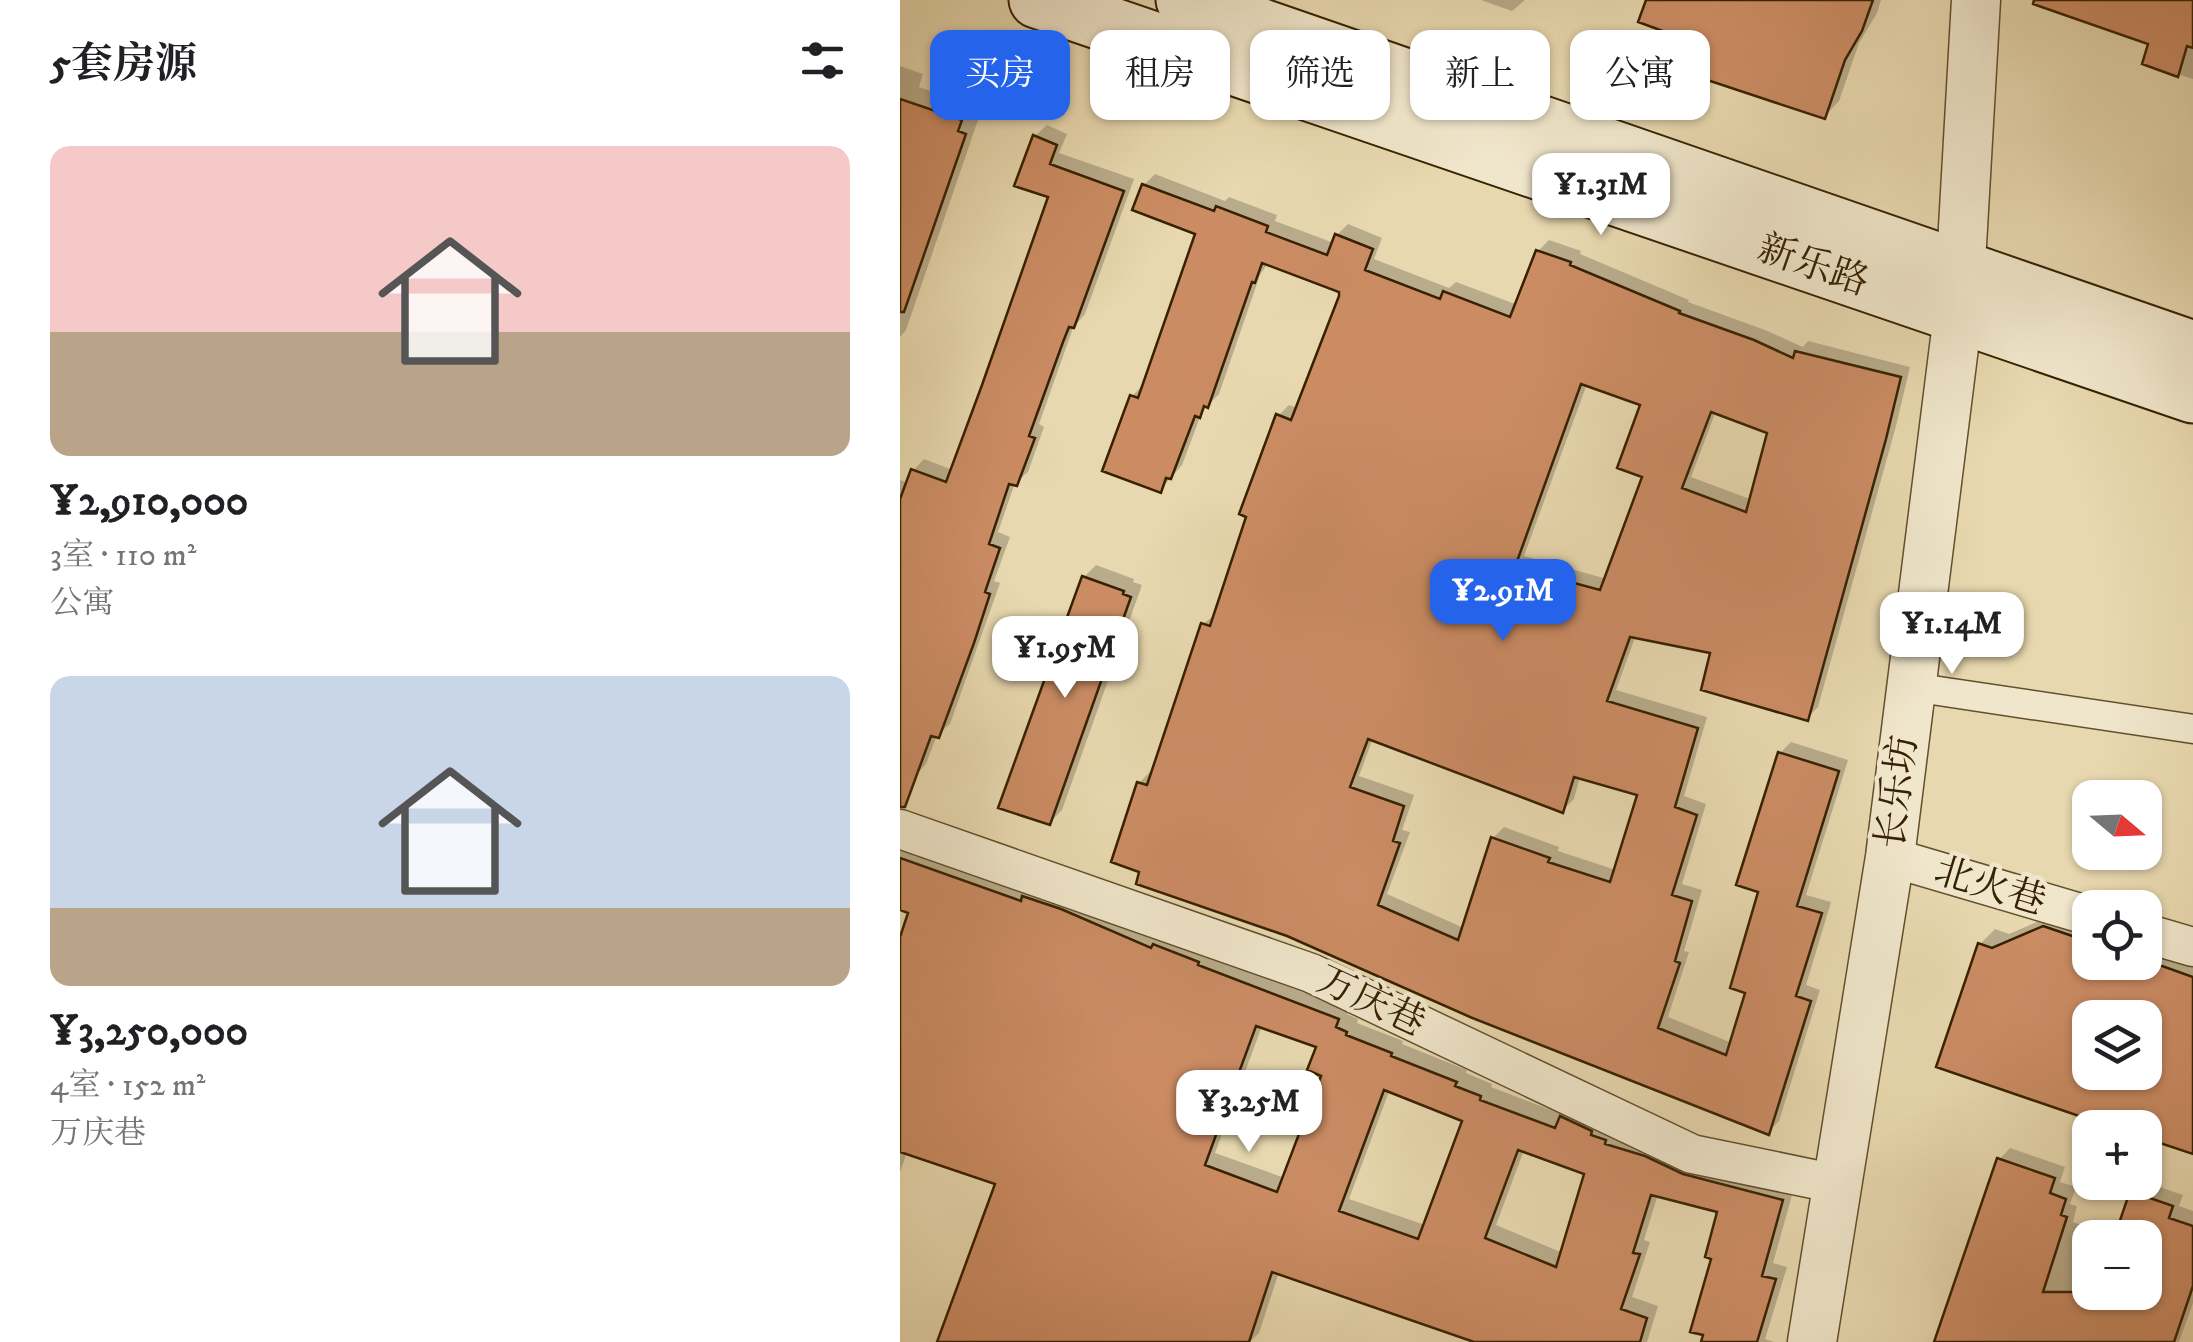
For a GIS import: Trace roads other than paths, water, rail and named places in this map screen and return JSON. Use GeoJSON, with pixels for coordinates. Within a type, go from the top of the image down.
{"type":"FeatureCollection","features":[{"type":"Feature","properties":{"kind":"main road","name":"新乐路"},"geometry":{"type":"LineString","coordinates":[[1037,0],[1960,293],[2193,349]]}},
{"type":"Feature","properties":{"kind":"main road","name":"新乐路"},"geometry":{"type":"LineString","coordinates":[[1184,0],[1960,293],[2193,395]]}},
{"type":"Feature","properties":{"kind":"street","name":"长乐坊"},"geometry":{"type":"LineString","coordinates":[[1812,1342],[1890,857],[1912,687],[1960,293],[1976,0]]}},
{"type":"Feature","properties":{"kind":"street"},"geometry":{"type":"LineString","coordinates":[[1912,687],[2193,729]]}},
{"type":"Feature","properties":{"kind":"street","name":"万庆巷"},"geometry":{"type":"LineString","coordinates":[[900,830],[1311,973],[1692,1154],[1837,1184]]}},
{"type":"Feature","properties":{"kind":"street","name":"北火巷"},"geometry":{"type":"LineString","coordinates":[[1890,857],[2072,911]]}},
{"type":"Feature","properties":{"kind":"street"},"geometry":{"type":"LineString","coordinates":[[2162,937],[2193,947]]}}]}
